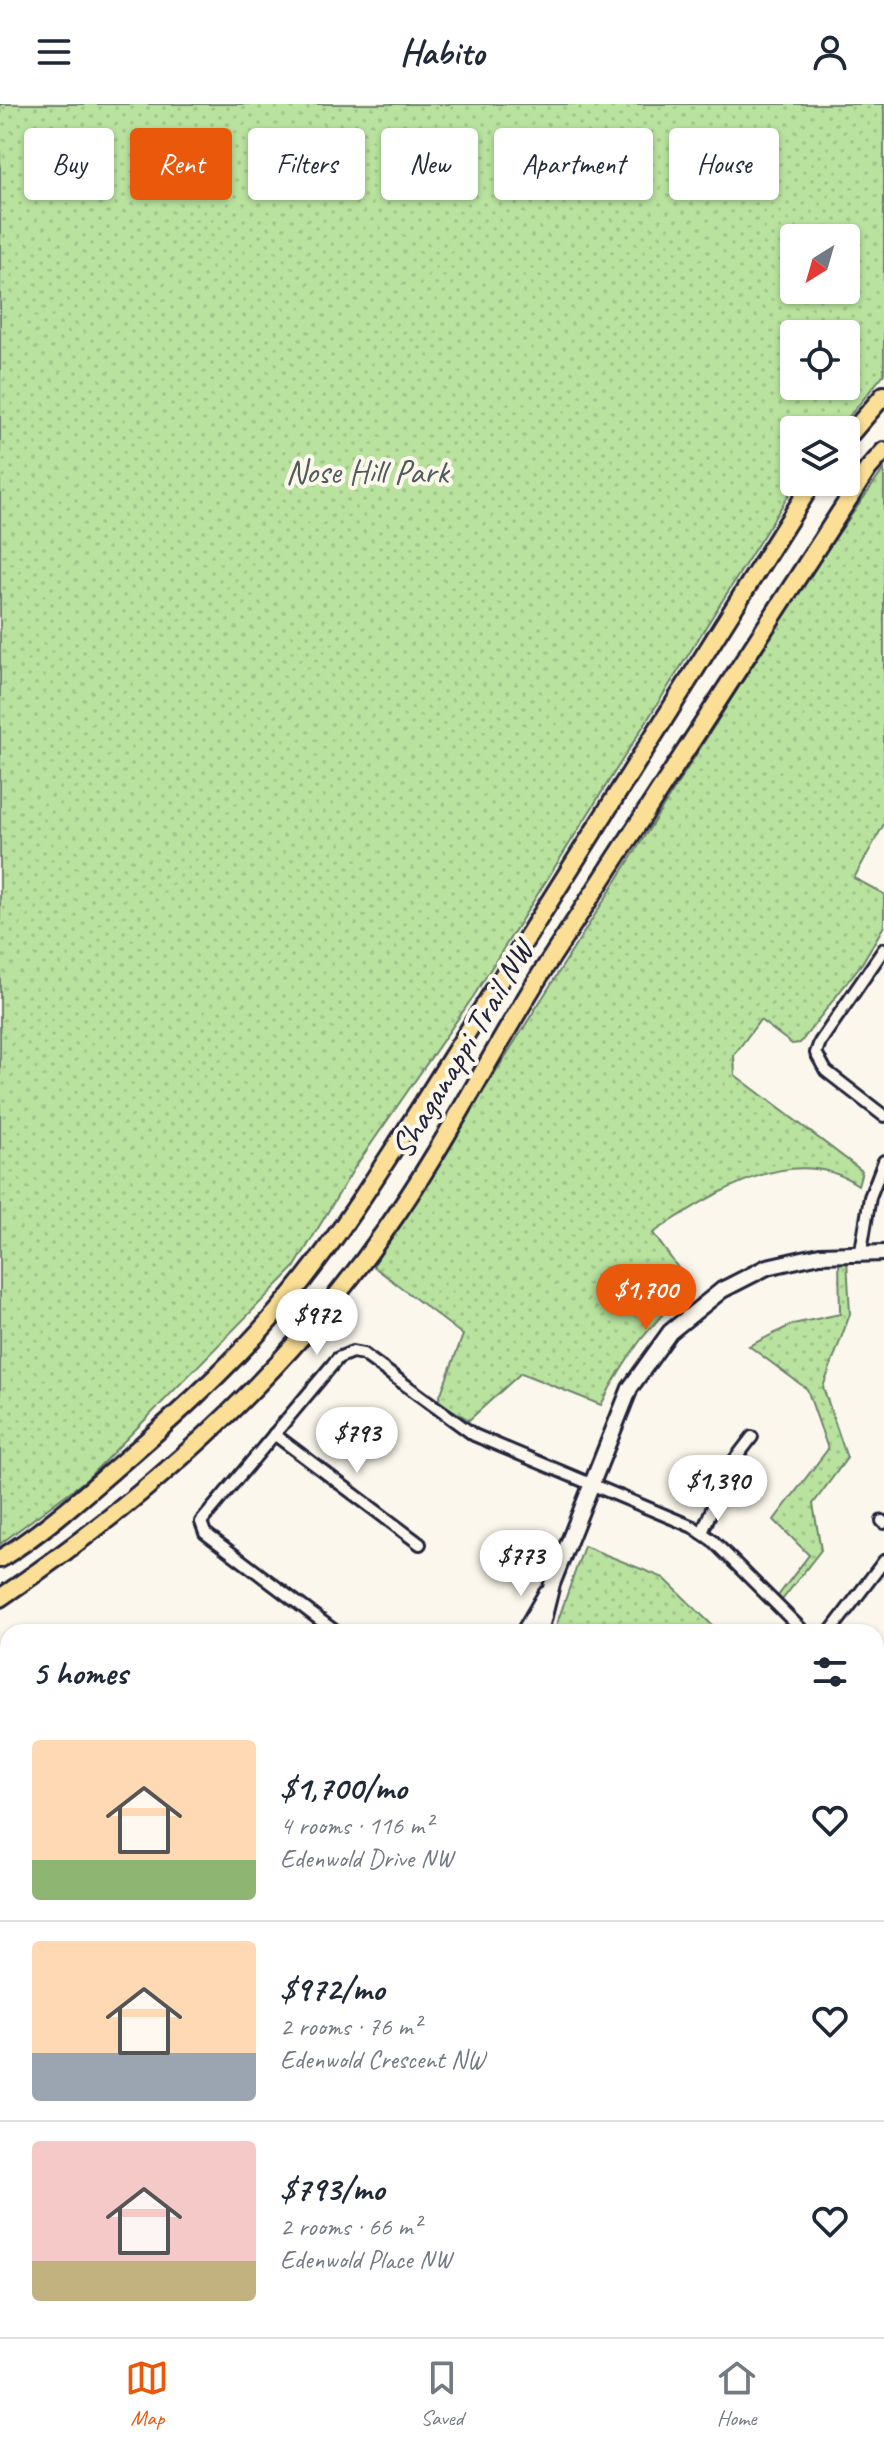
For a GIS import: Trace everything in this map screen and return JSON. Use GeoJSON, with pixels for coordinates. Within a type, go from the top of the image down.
{"type":"FeatureCollection","features":[{"type":"Feature","properties":{"kind":"main road"},"geometry":{"type":"LineString","coordinates":[[860,423],[884,395]]}},
{"type":"Feature","properties":{"kind":"main road","name":"Shaganappi Trail NW"},"geometry":{"type":"LineString","coordinates":[[0,1598],[70,1550],[174,1466],[252,1392],[330,1302],[385,1232],[541,975],[868,469],[884,451]]}},
{"type":"Feature","properties":{"kind":"main road","name":"Shaganappi Trail NW"},"geometry":{"type":"LineString","coordinates":[[0,1566],[6,1555],[79,1500],[213,1380],[302,1282],[399,1142],[804,496]]}},
{"type":"Feature","properties":{"kind":"main road"},"geometry":{"type":"LineString","coordinates":[[0,1611],[65,1561],[70,1550]]}},
{"type":"Feature","properties":{"kind":"street"},"geometry":{"type":"LineString","coordinates":[[884,949],[820,1042],[816,1053],[820,1066],[884,1116]]}},
{"type":"Feature","properties":{"kind":"street"},"geometry":{"type":"LineString","coordinates":[[861,1251],[870,1197],[884,1161]]}},
{"type":"Feature","properties":{"kind":"street"},"geometry":{"type":"LineString","coordinates":[[542,1624],[552,1584],[590,1484],[639,1374],[670,1332],[722,1290],[767,1267],[820,1255],[861,1251],[884,1253]]}},
{"type":"Feature","properties":{"kind":"street"},"geometry":{"type":"LineString","coordinates":[[326,1624],[202,1529],[202,1520],[338,1358],[356,1352],[474,1435],[679,1519],[702,1533],[796,1624]]}},
{"type":"Feature","properties":{"kind":"street"},"geometry":{"type":"LineString","coordinates":[[274,1434],[420,1544]]}},
{"type":"Feature","properties":{"kind":"street"},"geometry":{"type":"LineString","coordinates":[[702,1533],[729,1467],[752,1437]]}},
{"type":"Feature","properties":{"kind":"street"},"geometry":{"type":"LineString","coordinates":[[836,1624],[884,1561]]}},
{"type":"Feature","properties":{"kind":"street"},"geometry":{"type":"LineString","coordinates":[[529,1624],[552,1584]]}},
{"type":"Feature","properties":{"kind":"green space","name":"Nose Hill Park"},"geometry":{"type":"Polygon","coordinates":[[[0,104],[884,104],[884,374],[850,416],[780,416],[780,496],[788,496],[473,997],[355,1167],[294,1268],[87,1479],[0,1544],[0,104]]]}},
{"type":"Feature","properties":{"kind":"green space"},"geometry":{"type":"Polygon","coordinates":[[[884,469],[884,824],[854,878],[884,894],[884,926],[862,963],[800,1043],[792,1044],[760,1020],[734,1055],[735,1075],[862,1171],[858,1185],[832,1173],[806,1168],[779,1171],[752,1178],[700,1204],[653,1233],[691,1286],[640,1341],[601,1405],[521,1373],[469,1420],[438,1401],[463,1335],[373,1266],[814,568],[884,469]]]}},
{"type":"Feature","properties":{"kind":"green space"},"geometry":{"type":"Polygon","coordinates":[[[839,1259],[847,1259],[850,1314],[823,1387],[847,1458],[813,1504],[821,1550],[782,1600],[778,1596],[809,1555],[774,1520],[828,1449],[807,1389],[749,1346],[793,1324],[840,1314],[839,1259]]]}},
{"type":"Feature","properties":{"kind":"green space"},"geometry":{"type":"Polygon","coordinates":[[[584,1546],[664,1578],[711,1624],[557,1624],[584,1546]]]}}]}
